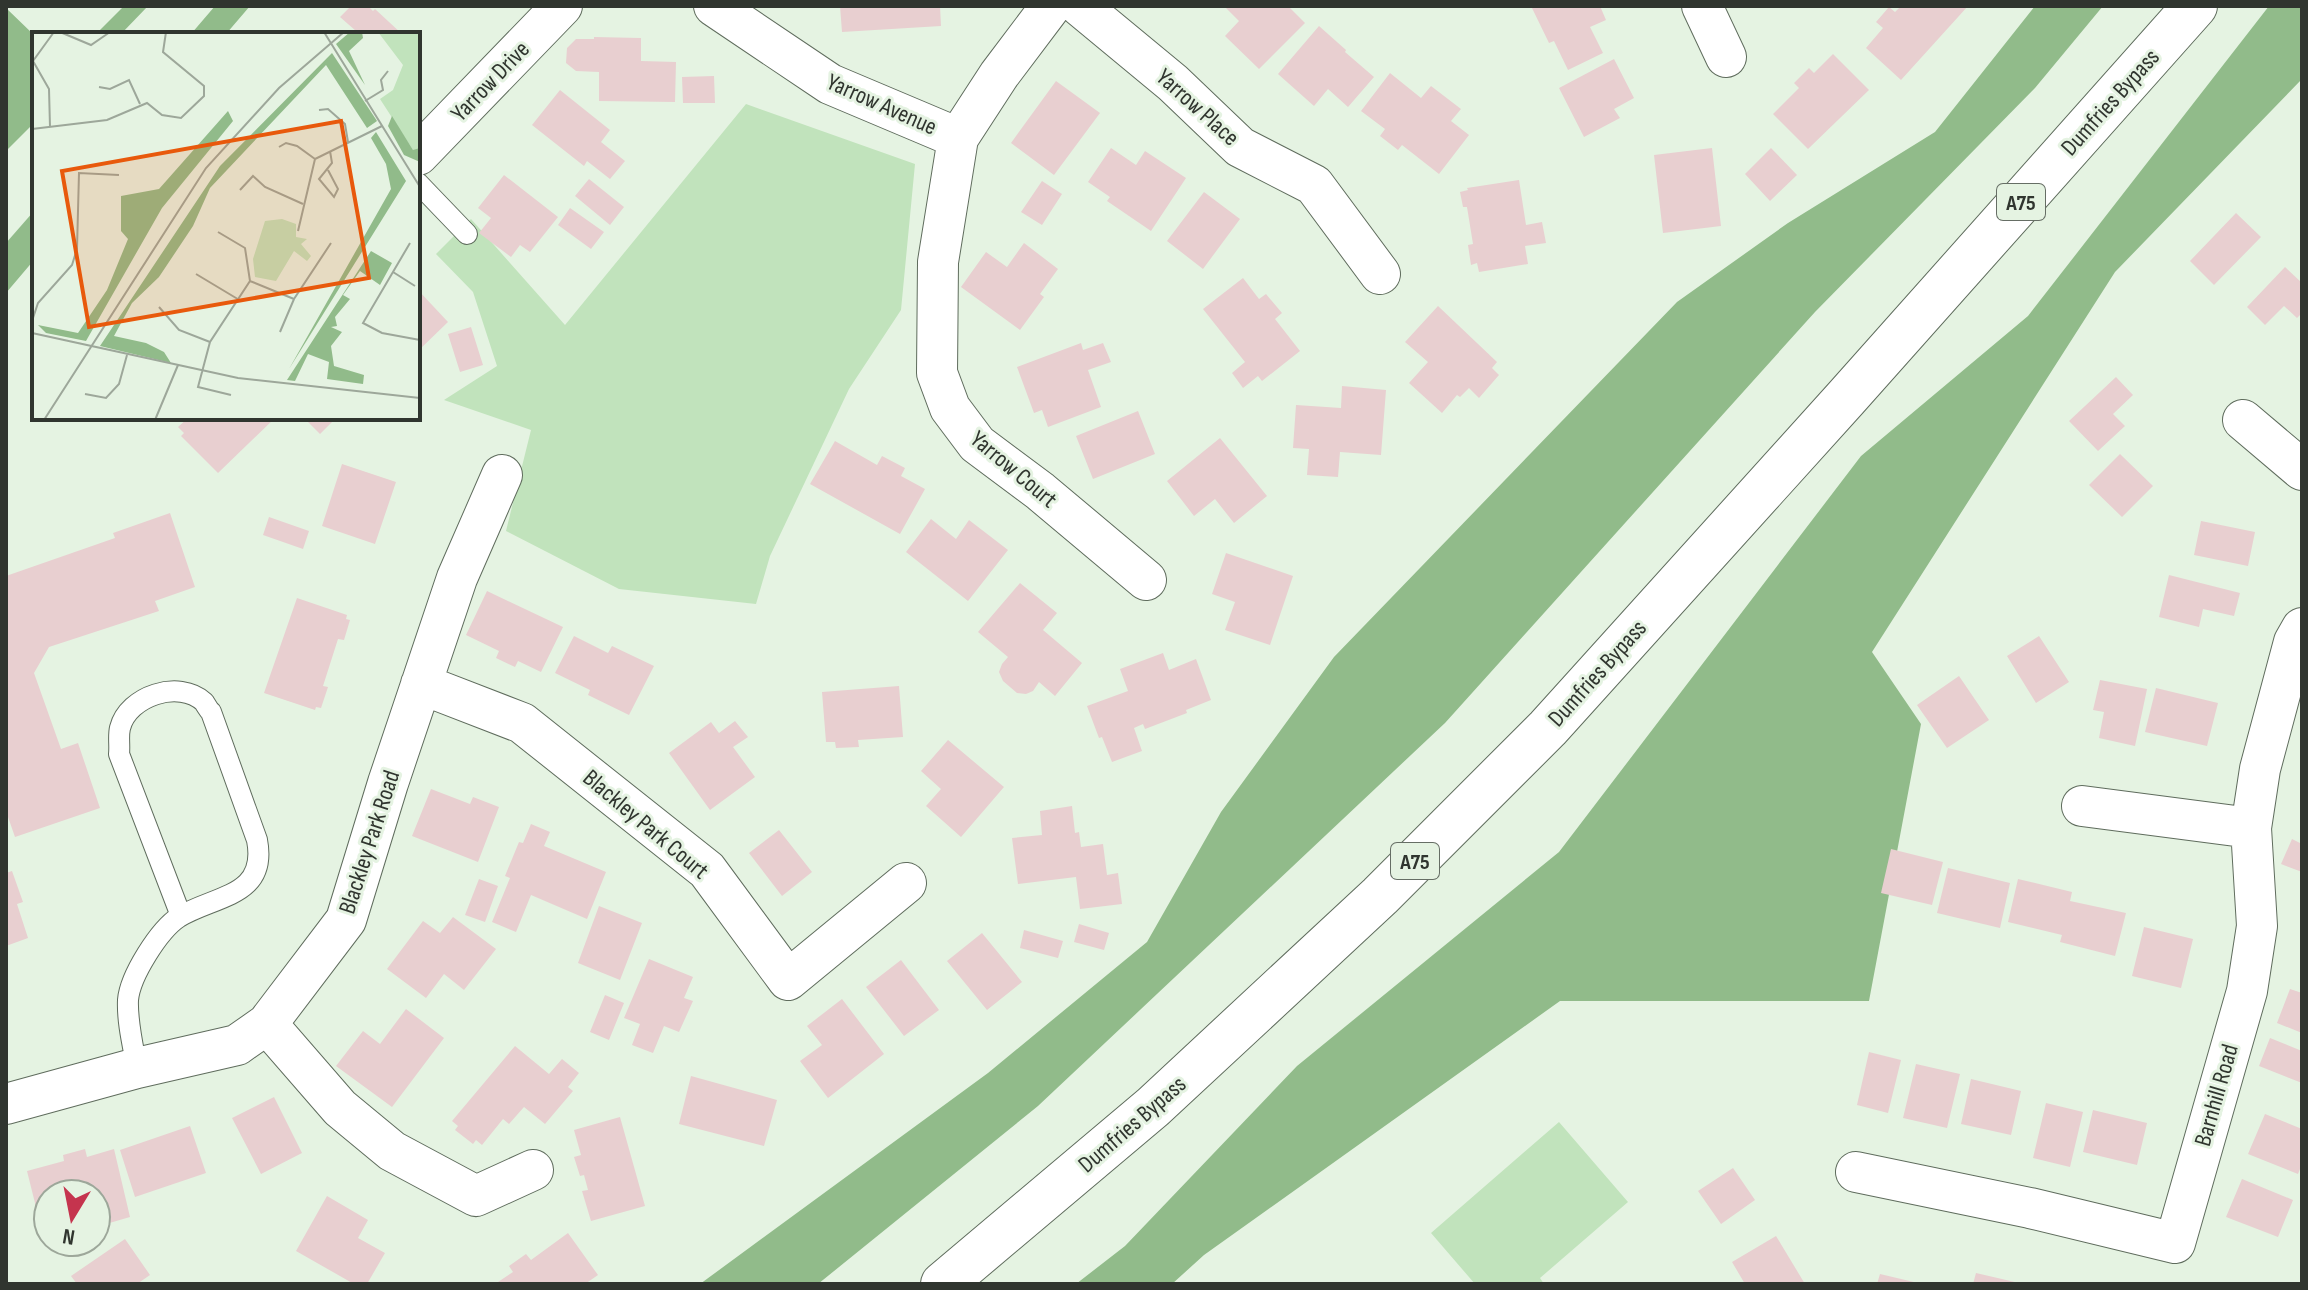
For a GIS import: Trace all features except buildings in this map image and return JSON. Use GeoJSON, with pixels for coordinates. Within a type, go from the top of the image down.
{"type":"FeatureCollection","features":[{"type":"Feature","properties":{"kind":"highway","name":"Dumfries Bypass"},"geometry":{"type":"LineString","coordinates":[[943,1284],[1153,1107],[1380,896],[1548,728],[2195,6]]}},
{"type":"Feature","properties":{"kind":"street","name":"Yarrow Drive"},"geometry":{"type":"LineString","coordinates":[[420,153],[562,6]]}},
{"type":"Feature","properties":{"kind":"street","name":"Yarrow Avenue"},"geometry":{"type":"LineString","coordinates":[[714,6],[830,84],[958,138],[999,75],[1051,6]]}},
{"type":"Feature","properties":{"kind":"street","name":"Yarrow Place"},"geometry":{"type":"LineString","coordinates":[[1080,6],[1173,83],[1240,147],[1314,185],[1380,274]]}},
{"type":"Feature","properties":{"kind":"street"},"geometry":{"type":"LineString","coordinates":[[1702,6],[1726,57]]}},
{"type":"Feature","properties":{"kind":"street","name":"Yarrow Court"},"geometry":{"type":"LineString","coordinates":[[958,138],[938,262],[937,373],[950,408],[977,444],[1040,491],[1146,580]]}},
{"type":"Feature","properties":{"kind":"street"},"geometry":{"type":"LineString","coordinates":[[2243,420],[2302,470]]}},
{"type":"Feature","properties":{"kind":"street","name":"Blackley Park Road"},"geometry":{"type":"LineString","coordinates":[[6,1104],[137,1068],[237,1045],[267,1024],[346,920],[457,578],[502,475]]}},
{"type":"Feature","properties":{"kind":"street","name":"Barnhill Road"},"geometry":{"type":"LineString","coordinates":[[1856,1172],[2030,1208],[2175,1243],[2247,991],[2257,926],[2251,828],[2264,755],[2294,642],[2302,628]]}},
{"type":"Feature","properties":{"kind":"street","name":"Blackley Park Court"},"geometry":{"type":"LineString","coordinates":[[421,684],[522,723],[707,870],[788,980],[906,883]]}},
{"type":"Feature","properties":{"kind":"street"},"geometry":{"type":"LineString","coordinates":[[2082,806],[2251,828]]}},
{"type":"Feature","properties":{"kind":"street"},"geometry":{"type":"LineString","coordinates":[[267,1024],[340,1108],[392,1151],[476,1196],[533,1170]]}},
{"type":"Feature","properties":{"kind":"lane"},"geometry":{"type":"LineString","coordinates":[[420,185],[467,234]]}},
{"type":"Feature","properties":{"kind":"lane"},"geometry":{"type":"LineString","coordinates":[[137,1068],[128,998],[137,970],[169,925],[181,916],[245,887],[255,874],[260,851],[211,712],[204,702],[192,695],[168,691],[144,698],[129,711],[120,728],[119,754],[181,916]]}},
{"type":"Feature","properties":{"kind":"green space"},"geometry":{"type":"Polygon","coordinates":[[[124,6],[148,6],[123,32],[98,32],[124,6]]]}},
{"type":"Feature","properties":{"kind":"green space"},"geometry":{"type":"Polygon","coordinates":[[[215,6],[250,6],[228,32],[193,32],[215,6]]]}},
{"type":"Feature","properties":{"kind":"green space"},"geometry":{"type":"Polygon","coordinates":[[[2035,6],[2103,6],[2035,88],[1815,312],[1445,723],[1038,1106],[818,1284],[700,1284],[988,1073],[1147,942],[1221,812],[1334,657],[1677,302],[1788,223],[1935,132],[2035,6]]]}},
{"type":"Feature","properties":{"kind":"green space"},"geometry":{"type":"Polygon","coordinates":[[[2269,6],[2302,6],[2302,79],[2115,272],[1872,652],[1921,724],[1869,1001],[1560,1001],[1204,1255],[1172,1284],[1076,1284],[1125,1246],[1297,1066],[1559,852],[1861,456],[2028,316],[2269,6]]]}},
{"type":"Feature","properties":{"kind":"green space"},"geometry":{"type":"Polygon","coordinates":[[[6,8],[32,33],[32,125],[6,151],[6,8]]]}},
{"type":"Feature","properties":{"kind":"green space"},"geometry":{"type":"Polygon","coordinates":[[[746,104],[915,164],[901,310],[849,389],[770,556],[756,604],[619,589],[506,531],[531,430],[444,400],[497,366],[473,292],[436,254],[471,219],[565,325],[746,104]]]}},
{"type":"Feature","properties":{"kind":"green space"},"geometry":{"type":"Polygon","coordinates":[[[32,213],[32,262],[6,293],[6,243],[32,213]]]}},
{"type":"Feature","properties":{"kind":"green space"},"geometry":{"type":"Polygon","coordinates":[[[1559,1122],[1628,1202],[1540,1278],[1544,1284],[1475,1284],[1431,1233],[1559,1122]]]}}]}
